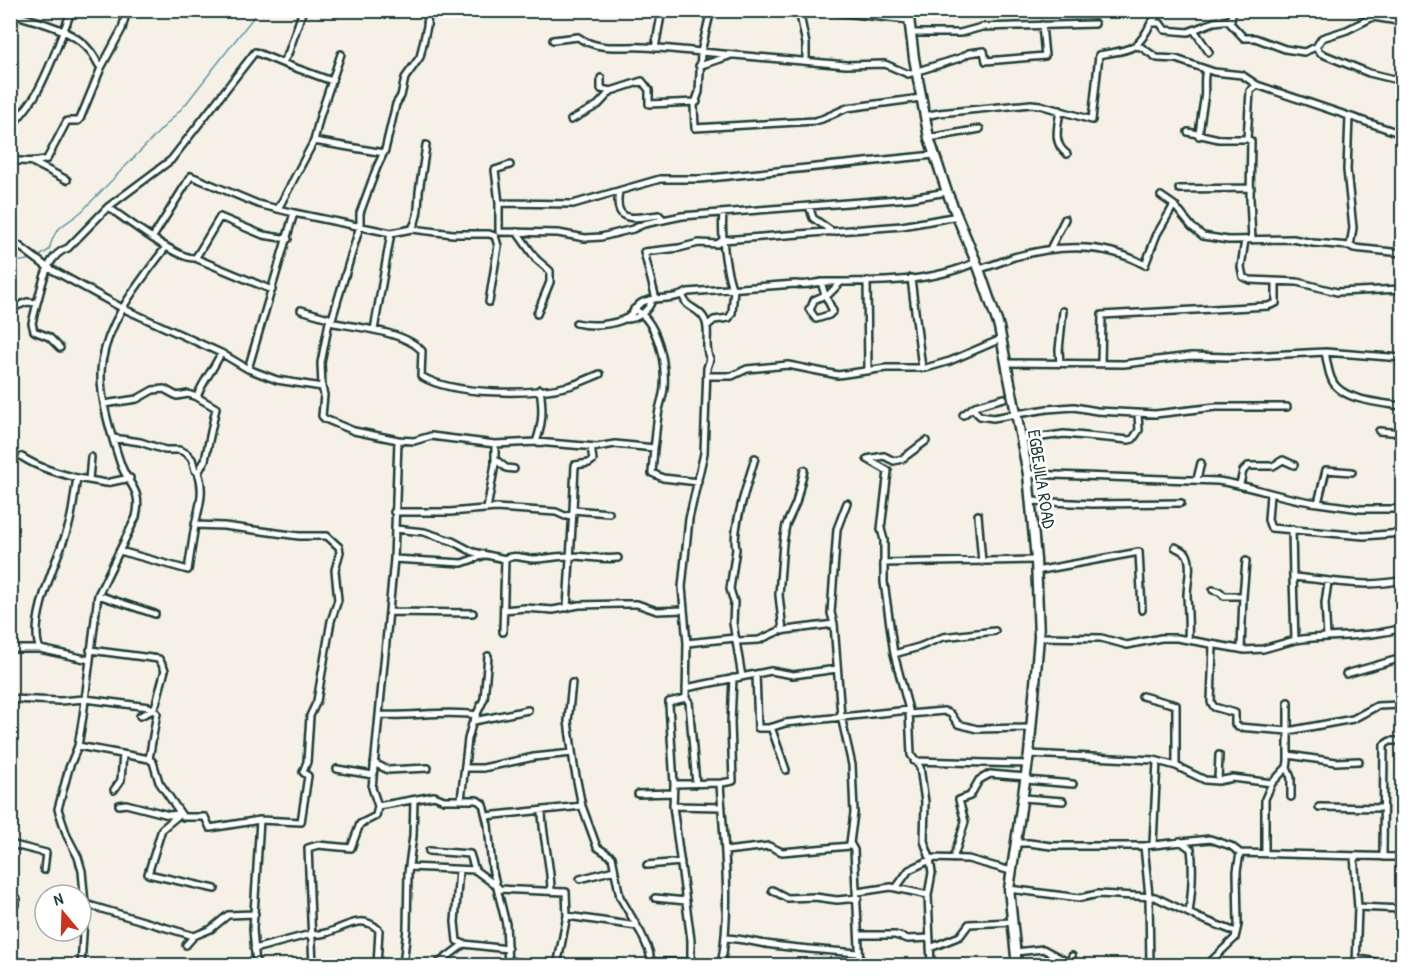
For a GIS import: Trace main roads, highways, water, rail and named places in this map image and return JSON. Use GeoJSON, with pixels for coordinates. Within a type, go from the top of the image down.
{"type":"FeatureCollection","features":[{"type":"Feature","properties":{"kind":"waterway"},"geometry":{"type":"LineString","coordinates":[[38,257],[49,250],[58,230],[82,211],[185,105],[259,10]]}},
{"type":"Feature","properties":{"kind":"waterway"},"geometry":{"type":"LineString","coordinates":[[10,263],[33,259]]}}]}
